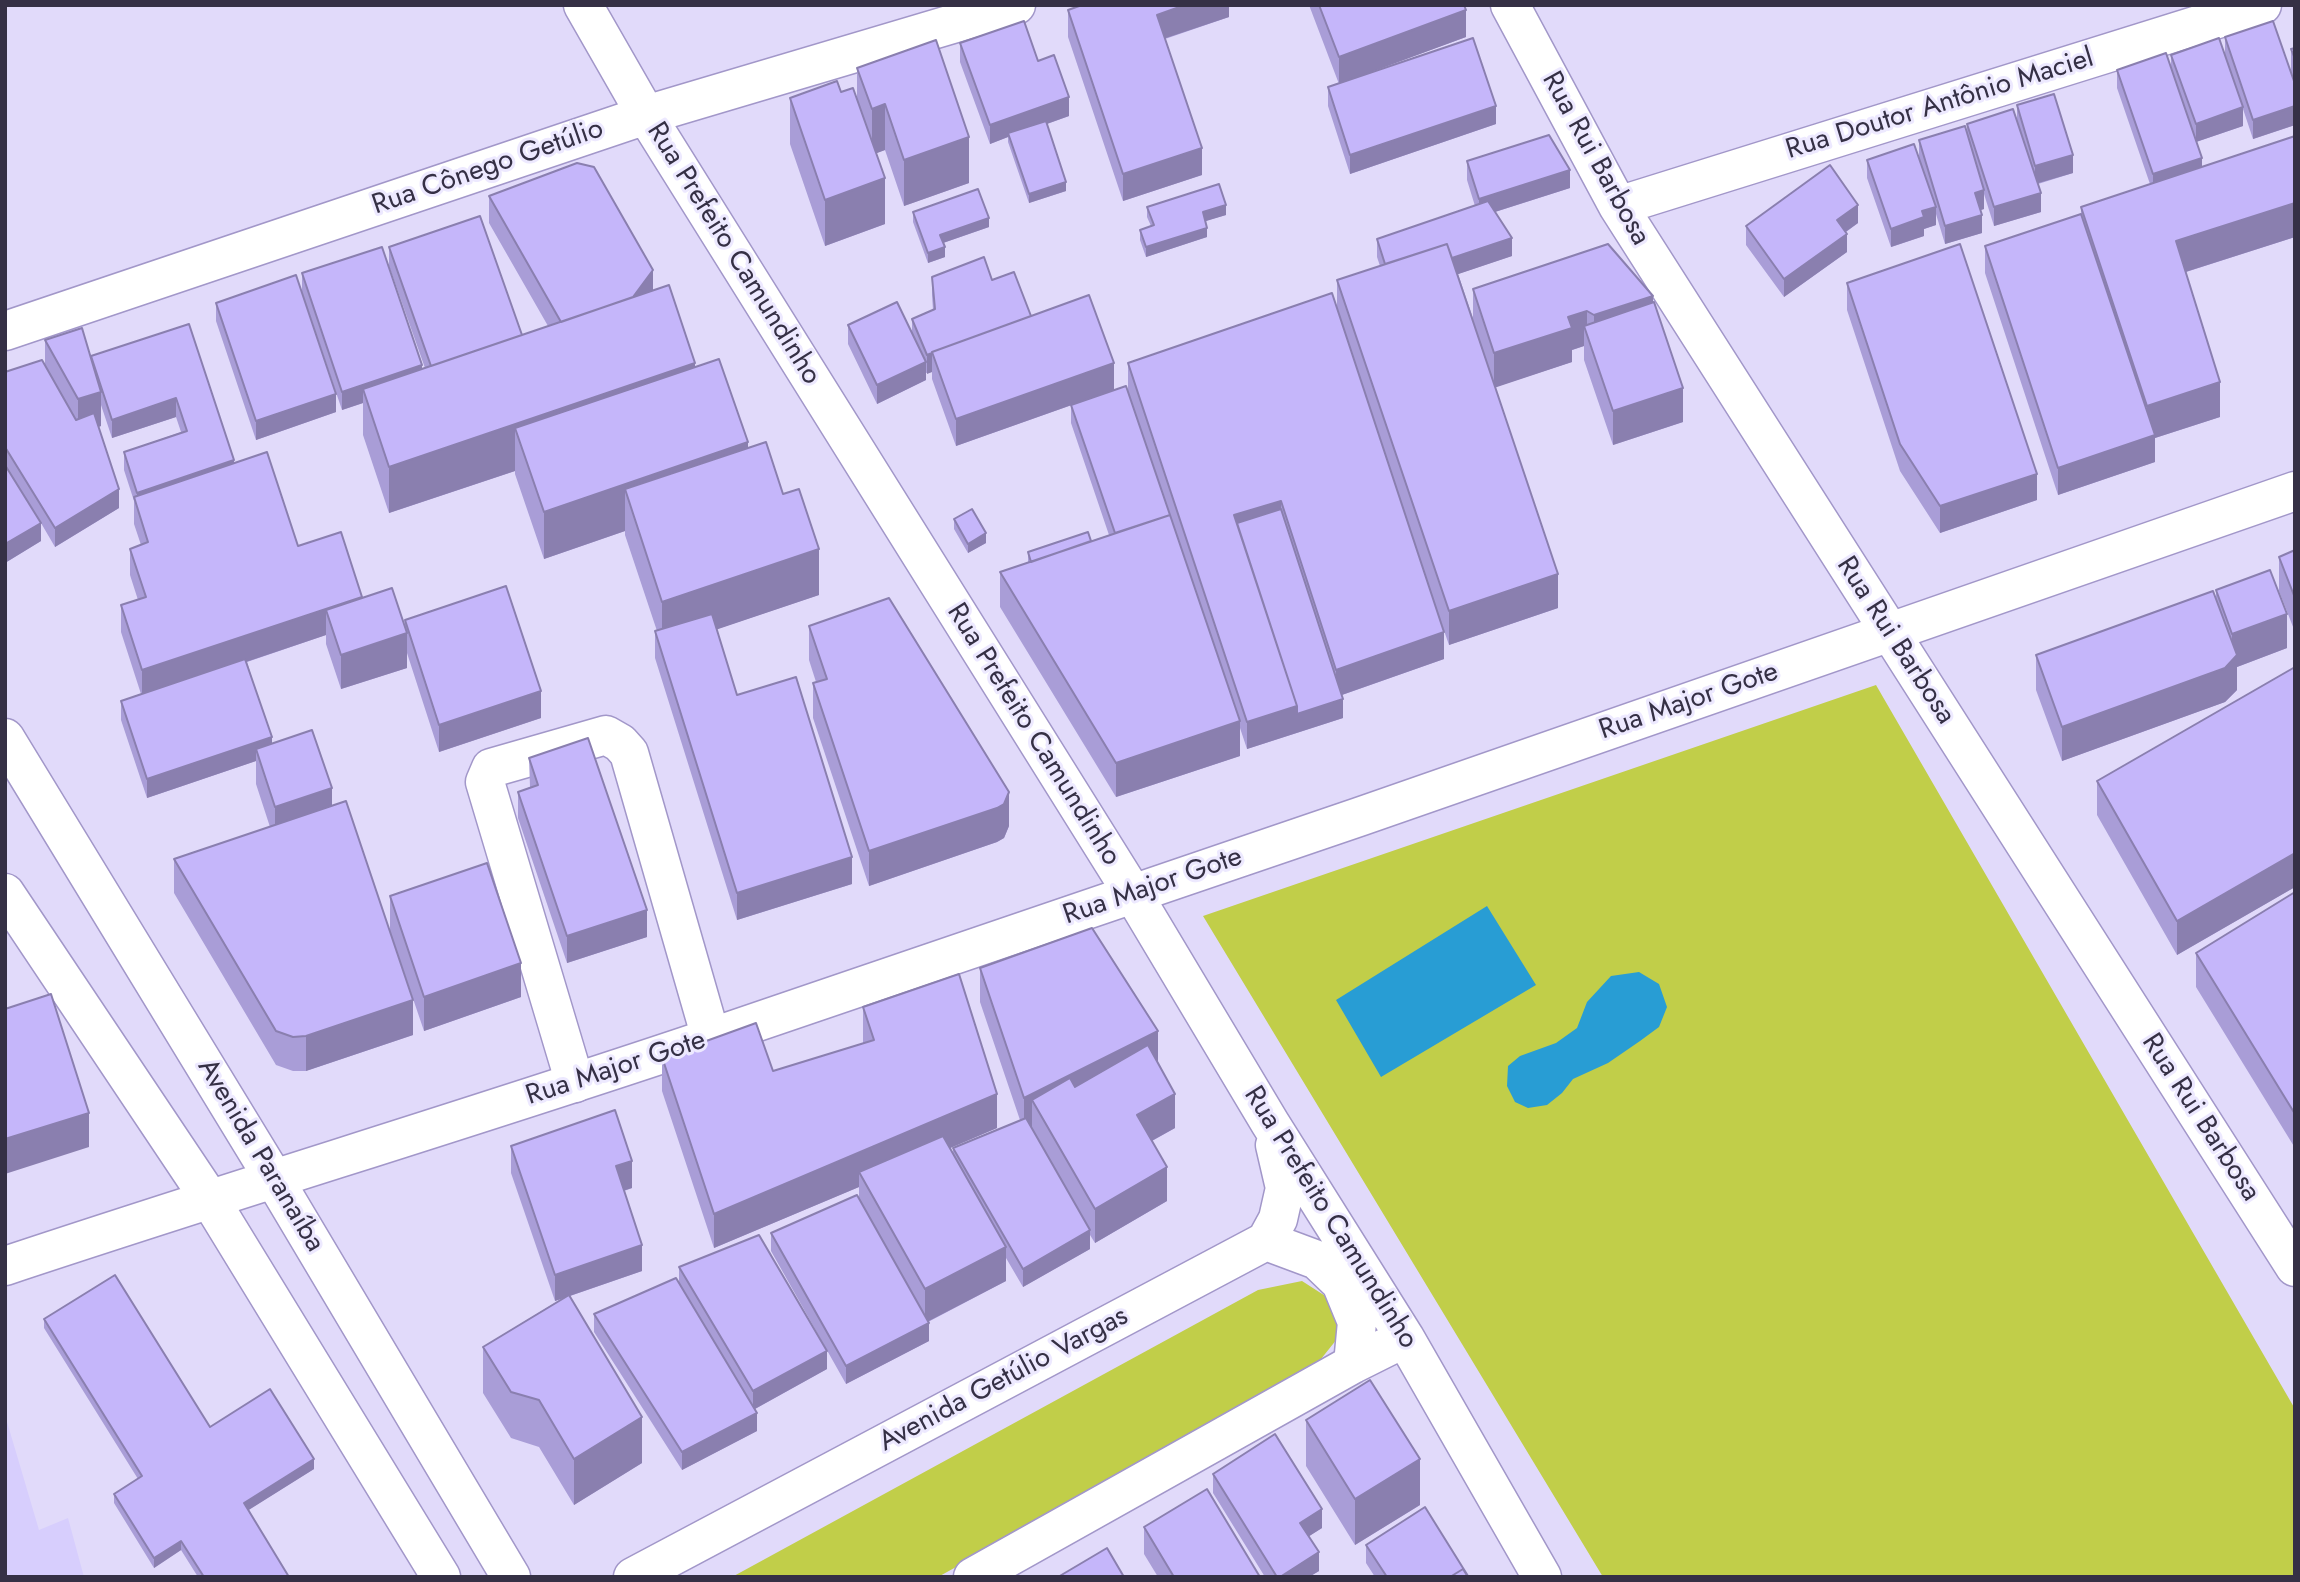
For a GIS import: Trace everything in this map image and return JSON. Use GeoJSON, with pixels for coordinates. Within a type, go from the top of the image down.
{"type":"FeatureCollection","features":[{"type":"Feature","properties":{"kind":"street","name":"Rua Prefeito Camundinho"},"geometry":{"type":"LineString","coordinates":[[583,5],[646,115],[1133,894],[1270,1123],[1405,1338],[1542,1577]]}},
{"type":"Feature","properties":{"kind":"street","name":"Rua Cônego Getúlio"},"geometry":{"type":"LineString","coordinates":[[5,331],[646,115],[1016,5]]}},
{"type":"Feature","properties":{"kind":"street","name":"Rua Rui Barbosa"},"geometry":{"type":"LineString","coordinates":[[1510,5],[1618,206],[2295,1267]]}},
{"type":"Feature","properties":{"kind":"street","name":"Rua Doutor Antônio Maciel"},"geometry":{"type":"LineString","coordinates":[[1618,206],[2262,5]]}},
{"type":"Feature","properties":{"kind":"street","name":"Rua Major Gote"},"geometry":{"type":"LineString","coordinates":[[5,1266],[711,1038],[2295,491]]}},
{"type":"Feature","properties":{"kind":"street"},"geometry":{"type":"LineString","coordinates":[[575,1083],[485,782],[491,768],[607,735],[629,753],[711,1038]]}},
{"type":"Feature","properties":{"kind":"street","name":"Avenida Paranaíba"},"geometry":{"type":"LineString","coordinates":[[5,738],[274,1179],[511,1577]]}},
{"type":"Feature","properties":{"kind":"street"},"geometry":{"type":"LineString","coordinates":[[5,893],[209,1198],[441,1577]]}},
{"type":"Feature","properties":{"kind":"street"},"geometry":{"type":"LineString","coordinates":[[1270,1123],[1285,1188],[1278,1219],[1266,1241],[1317,1260],[1341,1283],[1357,1322],[1353,1364]]}},
{"type":"Feature","properties":{"kind":"street","name":"Avenida Getúlio Vargas"},"geometry":{"type":"LineString","coordinates":[[633,1577],[1266,1241]]}},
{"type":"Feature","properties":{"kind":"street"},"geometry":{"type":"LineString","coordinates":[[973,1577],[1353,1364],[1405,1338]]}},
{"type":"Feature","properties":{"kind":"shaded area"},"geometry":{"type":"Polygon","coordinates":[[[5,1415],[39,1530],[68,1518],[84,1577],[5,1577],[5,1415]]]}},
{"type":"Feature","properties":{"kind":"green space"},"geometry":{"type":"Polygon","coordinates":[[[1876,685],[2295,1409],[2295,1577],[1603,1577],[1203,916],[1876,685]]]}},
{"type":"Feature","properties":{"kind":"green space"},"geometry":{"type":"Polygon","coordinates":[[[1302,1281],[1330,1299],[1341,1334],[1313,1369],[938,1577],[732,1577],[1258,1290],[1302,1281]]]}},
{"type":"Feature","properties":{"kind":"water"},"geometry":{"type":"Polygon","coordinates":[[[1487,906],[1536,985],[1381,1077],[1336,1000],[1487,906]]]}},
{"type":"Feature","properties":{"kind":"water"},"geometry":{"type":"Polygon","coordinates":[[[1639,972],[1659,984],[1667,1007],[1659,1027],[1608,1063],[1573,1079],[1562,1093],[1547,1105],[1528,1108],[1515,1102],[1507,1086],[1508,1066],[1520,1056],[1556,1043],[1577,1028],[1587,1002],[1611,976],[1639,972]]]}},
{"type":"Feature","properties":{"kind":"building"},"geometry":{"type":"Polygon","coordinates":[[[1082,5],[1185,5],[1157,15],[1202,148],[1123,174],[1068,10],[1082,5]]]}},
{"type":"Feature","properties":{"kind":"building"},"geometry":{"type":"Polygon","coordinates":[[[1319,5],[1464,5],[1466,10],[1339,57],[1319,5]]]}},
{"type":"Feature","properties":{"kind":"building"},"geometry":{"type":"Polygon","coordinates":[[[1024,21],[1038,61],[1054,55],[1069,97],[990,125],[960,43],[1024,21]]]}},
{"type":"Feature","properties":{"kind":"building"},"geometry":{"type":"Polygon","coordinates":[[[2273,21],[2295,84],[2295,106],[2253,120],[2225,37],[2273,21]]]}},
{"type":"Feature","properties":{"kind":"building"},"geometry":{"type":"Polygon","coordinates":[[[1473,38],[1496,106],[1350,155],[1328,87],[1473,38]]]}},
{"type":"Feature","properties":{"kind":"building"},"geometry":{"type":"Polygon","coordinates":[[[2219,38],[2243,107],[2196,124],[2171,55],[2219,38]]]}},
{"type":"Feature","properties":{"kind":"building"},"geometry":{"type":"Polygon","coordinates":[[[936,40],[969,137],[904,160],[885,104],[872,109],[857,68],[936,40]]]}},
{"type":"Feature","properties":{"kind":"building"},"geometry":{"type":"Polygon","coordinates":[[[2166,53],[2202,158],[2153,174],[2117,70],[2166,53]]]}},
{"type":"Feature","properties":{"kind":"building"},"geometry":{"type":"Polygon","coordinates":[[[837,81],[841,92],[853,88],[885,178],[825,200],[790,98],[837,81]]]}},
{"type":"Feature","properties":{"kind":"building"},"geometry":{"type":"Polygon","coordinates":[[[2054,94],[2073,155],[2035,166],[2017,105],[2054,94]]]}},
{"type":"Feature","properties":{"kind":"building"},"geometry":{"type":"Polygon","coordinates":[[[2013,109],[2041,193],[1994,207],[1967,124],[2013,109]]]}},
{"type":"Feature","properties":{"kind":"building"},"geometry":{"type":"Polygon","coordinates":[[[1046,121],[1066,182],[1029,194],[1008,133],[1046,121]]]}},
{"type":"Feature","properties":{"kind":"building"},"geometry":{"type":"Polygon","coordinates":[[[1965,126],[1984,190],[1975,193],[1982,215],[1945,226],[1919,140],[1965,126]]]}},
{"type":"Feature","properties":{"kind":"building"},"geometry":{"type":"Polygon","coordinates":[[[1549,135],[1570,170],[1479,199],[1467,161],[1549,135]]]}},
{"type":"Feature","properties":{"kind":"building"},"geometry":{"type":"Polygon","coordinates":[[[2295,136],[2295,203],[2176,241],[2220,382],[2147,406],[2081,207],[2295,136]]]}},
{"type":"Feature","properties":{"kind":"building"},"geometry":{"type":"Polygon","coordinates":[[[1914,144],[1936,207],[1922,211],[1924,217],[1891,229],[1867,160],[1914,144]]]}},
{"type":"Feature","properties":{"kind":"building"},"geometry":{"type":"Polygon","coordinates":[[[577,163],[594,167],[653,270],[633,297],[561,322],[489,196],[577,163]]]}},
{"type":"Feature","properties":{"kind":"building"},"geometry":{"type":"Polygon","coordinates":[[[1830,165],[1858,205],[1837,220],[1847,234],[1784,279],[1746,226],[1830,165]]]}},
{"type":"Feature","properties":{"kind":"building"},"geometry":{"type":"Polygon","coordinates":[[[1219,184],[1226,205],[1203,212],[1207,228],[1146,247],[1140,230],[1154,225],[1147,207],[1219,184]]]}},
{"type":"Feature","properties":{"kind":"building"},"geometry":{"type":"Polygon","coordinates":[[[978,189],[989,218],[940,235],[945,247],[928,253],[913,212],[978,189]]]}},
{"type":"Feature","properties":{"kind":"building"},"geometry":{"type":"Polygon","coordinates":[[[1488,201],[1512,238],[1452,258],[1447,244],[1385,264],[1377,239],[1488,201]]]}},
{"type":"Feature","properties":{"kind":"building"},"geometry":{"type":"Polygon","coordinates":[[[2081,214],[2155,435],[2058,468],[1985,246],[2081,214]]]}},
{"type":"Feature","properties":{"kind":"building"},"geometry":{"type":"Polygon","coordinates":[[[480,216],[522,335],[431,366],[389,247],[480,216]]]}},
{"type":"Feature","properties":{"kind":"building"},"geometry":{"type":"Polygon","coordinates":[[[1447,244],[1558,574],[1449,611],[1337,280],[1447,244]]]}},
{"type":"Feature","properties":{"kind":"building"},"geometry":{"type":"Polygon","coordinates":[[[1608,244],[1653,296],[1594,315],[1587,311],[1568,317],[1572,328],[1494,353],[1473,289],[1608,244]]]}},
{"type":"Feature","properties":{"kind":"building"},"geometry":{"type":"Polygon","coordinates":[[[1960,244],[2037,474],[1940,506],[1900,444],[1847,283],[1960,244]]]}},
{"type":"Feature","properties":{"kind":"building"},"geometry":{"type":"Polygon","coordinates":[[[382,247],[422,365],[342,392],[302,273],[382,247]]]}},
{"type":"Feature","properties":{"kind":"building"},"geometry":{"type":"Polygon","coordinates":[[[984,257],[992,280],[1014,272],[1031,316],[927,355],[912,319],[935,309],[932,277],[984,257]]]}},
{"type":"Feature","properties":{"kind":"building"},"geometry":{"type":"Polygon","coordinates":[[[296,275],[336,394],[256,421],[216,303],[296,275]]]}},
{"type":"Feature","properties":{"kind":"building"},"geometry":{"type":"Polygon","coordinates":[[[669,285],[695,363],[389,467],[363,389],[669,285]]]}},
{"type":"Feature","properties":{"kind":"building"},"geometry":{"type":"Polygon","coordinates":[[[1332,293],[1444,632],[1336,670],[1281,501],[1234,515],[1297,706],[1247,722],[1128,363],[1332,293]]]}},
{"type":"Feature","properties":{"kind":"building"},"geometry":{"type":"Polygon","coordinates":[[[1089,295],[1114,363],[956,419],[932,352],[1089,295]]]}},
{"type":"Feature","properties":{"kind":"building"},"geometry":{"type":"Polygon","coordinates":[[[897,302],[926,362],[877,385],[848,325],[897,302]]]}},
{"type":"Feature","properties":{"kind":"building"},"geometry":{"type":"Polygon","coordinates":[[[1654,302],[1683,388],[1613,411],[1584,326],[1654,302]]]}},
{"type":"Feature","properties":{"kind":"building"},"geometry":{"type":"Polygon","coordinates":[[[189,324],[234,460],[137,493],[124,452],[187,431],[176,398],[112,420],[91,356],[189,324]]]}},
{"type":"Feature","properties":{"kind":"building"},"geometry":{"type":"Polygon","coordinates":[[[82,328],[101,392],[78,399],[45,340],[82,328]]]}},
{"type":"Feature","properties":{"kind":"building"},"geometry":{"type":"Polygon","coordinates":[[[719,359],[748,442],[544,512],[515,428],[719,359]]]}},
{"type":"Feature","properties":{"kind":"building"},"geometry":{"type":"Polygon","coordinates":[[[42,360],[76,420],[94,413],[119,489],[55,528],[5,447],[5,372],[42,360]]]}},
{"type":"Feature","properties":{"kind":"building"},"geometry":{"type":"Polygon","coordinates":[[[1126,386],[1170,515],[1115,533],[1071,405],[1126,386]]]}},
{"type":"Feature","properties":{"kind":"building"},"geometry":{"type":"Polygon","coordinates":[[[766,442],[783,494],[799,489],[819,549],[662,602],[625,489],[766,442]]]}},
{"type":"Feature","properties":{"kind":"building"},"geometry":{"type":"Polygon","coordinates":[[[267,452],[298,546],[341,532],[362,597],[142,670],[121,605],[146,597],[130,549],[148,542],[134,497],[267,452]]]}},
{"type":"Feature","properties":{"kind":"building"},"geometry":{"type":"Polygon","coordinates":[[[5,465],[41,523],[5,544],[5,465]]]}},
{"type":"Feature","properties":{"kind":"building"},"geometry":{"type":"Polygon","coordinates":[[[972,509],[986,533],[968,544],[954,519],[972,509]]]}},
{"type":"Feature","properties":{"kind":"building"},"geometry":{"type":"Polygon","coordinates":[[[1281,509],[1343,699],[1297,714],[1297,706],[1237,523],[1281,509]]]}},
{"type":"Feature","properties":{"kind":"building"},"geometry":{"type":"Polygon","coordinates":[[[1170,515],[1240,721],[1116,763],[1000,572],[1170,515]]]}},
{"type":"Feature","properties":{"kind":"building"},"geometry":{"type":"Polygon","coordinates":[[[1088,532],[1091,541],[1031,562],[1028,552],[1088,532]]]}},
{"type":"Feature","properties":{"kind":"building"},"geometry":{"type":"Polygon","coordinates":[[[2295,550],[2295,598],[2279,557],[2295,550]]]}},
{"type":"Feature","properties":{"kind":"building"},"geometry":{"type":"Polygon","coordinates":[[[2270,570],[2287,614],[2232,634],[2216,590],[2270,570]]]}},
{"type":"Feature","properties":{"kind":"building"},"geometry":{"type":"Polygon","coordinates":[[[506,586],[541,691],[439,725],[405,620],[506,586]]]}},
{"type":"Feature","properties":{"kind":"building"},"geometry":{"type":"Polygon","coordinates":[[[392,588],[407,633],[341,655],[326,610],[392,588]]]}},
{"type":"Feature","properties":{"kind":"building"},"geometry":{"type":"Polygon","coordinates":[[[2213,591],[2237,655],[2225,668],[2062,727],[2036,655],[2213,591]]]}},
{"type":"Feature","properties":{"kind":"building"},"geometry":{"type":"Polygon","coordinates":[[[889,598],[1009,792],[1004,804],[997,808],[869,851],[813,683],[827,679],[809,626],[889,598]]]}},
{"type":"Feature","properties":{"kind":"building"},"geometry":{"type":"Polygon","coordinates":[[[712,614],[737,695],[796,677],[852,857],[737,893],[655,631],[712,614]]]}},
{"type":"Feature","properties":{"kind":"building"},"geometry":{"type":"Polygon","coordinates":[[[245,659],[272,737],[147,779],[121,701],[245,659]]]}},
{"type":"Feature","properties":{"kind":"building"},"geometry":{"type":"Polygon","coordinates":[[[2295,667],[2295,853],[2177,921],[2097,781],[2295,667]]]}},
{"type":"Feature","properties":{"kind":"building"},"geometry":{"type":"Polygon","coordinates":[[[312,730],[332,788],[275,807],[256,749],[312,730]]]}},
{"type":"Feature","properties":{"kind":"building"},"geometry":{"type":"Polygon","coordinates":[[[588,738],[647,910],[567,936],[518,792],[538,785],[529,758],[588,738]]]}},
{"type":"Feature","properties":{"kind":"building"},"geometry":{"type":"Polygon","coordinates":[[[346,801],[413,1000],[306,1036],[293,1037],[276,1031],[174,859],[346,801]]]}},
{"type":"Feature","properties":{"kind":"building"},"geometry":{"type":"Polygon","coordinates":[[[487,863],[521,963],[424,997],[390,896],[487,863]]]}},
{"type":"Feature","properties":{"kind":"building"},"geometry":{"type":"Polygon","coordinates":[[[2295,892],[2295,1114],[2196,953],[2295,892]]]}},
{"type":"Feature","properties":{"kind":"building"},"geometry":{"type":"Polygon","coordinates":[[[1092,928],[1158,1031],[1024,1098],[980,968],[1092,928]]]}},
{"type":"Feature","properties":{"kind":"building"},"geometry":{"type":"Polygon","coordinates":[[[959,974],[997,1094],[714,1214],[662,1057],[756,1023],[773,1071],[874,1040],[863,1007],[959,974]]]}},
{"type":"Feature","properties":{"kind":"building"},"geometry":{"type":"Polygon","coordinates":[[[51,994],[89,1113],[5,1139],[5,1009],[51,994]]]}},
{"type":"Feature","properties":{"kind":"building"},"geometry":{"type":"Polygon","coordinates":[[[1148,1045],[1175,1094],[1137,1115],[1167,1167],[1095,1209],[1032,1100],[1070,1078],[1075,1087],[1148,1045]]]}},
{"type":"Feature","properties":{"kind":"building"},"geometry":{"type":"Polygon","coordinates":[[[615,1110],[632,1161],[616,1166],[642,1245],[555,1275],[511,1146],[615,1110]]]}},
{"type":"Feature","properties":{"kind":"building"},"geometry":{"type":"Polygon","coordinates":[[[1026,1118],[1090,1230],[1023,1269],[953,1148],[1026,1118]]]}},
{"type":"Feature","properties":{"kind":"building"},"geometry":{"type":"Polygon","coordinates":[[[943,1136],[1006,1247],[925,1289],[859,1172],[943,1136]]]}},
{"type":"Feature","properties":{"kind":"building"},"geometry":{"type":"Polygon","coordinates":[[[857,1195],[929,1323],[846,1366],[771,1233],[857,1195]]]}},
{"type":"Feature","properties":{"kind":"building"},"geometry":{"type":"Polygon","coordinates":[[[759,1235],[827,1351],[753,1391],[679,1267],[759,1235]]]}},
{"type":"Feature","properties":{"kind":"building"},"geometry":{"type":"Polygon","coordinates":[[[115,1275],[210,1427],[270,1389],[314,1459],[244,1503],[289,1577],[204,1577],[181,1541],[154,1558],[114,1494],[142,1476],[44,1319],[115,1275]]]}},
{"type":"Feature","properties":{"kind":"building"},"geometry":{"type":"Polygon","coordinates":[[[676,1278],[757,1413],[682,1452],[594,1314],[676,1278]]]}},
{"type":"Feature","properties":{"kind":"building"},"geometry":{"type":"Polygon","coordinates":[[[569,1295],[642,1417],[574,1459],[539,1400],[511,1392],[483,1347],[569,1295]]]}},
{"type":"Feature","properties":{"kind":"building"},"geometry":{"type":"Polygon","coordinates":[[[1370,1380],[1420,1459],[1355,1499],[1306,1420],[1370,1380]]]}},
{"type":"Feature","properties":{"kind":"building"},"geometry":{"type":"Polygon","coordinates":[[[1275,1434],[1322,1509],[1300,1523],[1319,1552],[1280,1577],[1277,1577],[1213,1474],[1275,1434]]]}},
{"type":"Feature","properties":{"kind":"building"},"geometry":{"type":"Polygon","coordinates":[[[1207,1489],[1260,1577],[1174,1577],[1144,1527],[1207,1489]]]}},
{"type":"Feature","properties":{"kind":"building"},"geometry":{"type":"Polygon","coordinates":[[[1425,1507],[1468,1576],[1463,1569],[1450,1577],[1387,1577],[1366,1545],[1425,1507]]]}},
{"type":"Feature","properties":{"kind":"building"},"geometry":{"type":"Polygon","coordinates":[[[1107,1548],[1124,1577],[1058,1577],[1107,1548]]]}},
{"type":"Feature","properties":{"kind":"building"},"geometry":{"type":"Polygon","coordinates":[[[1463,1569],[1468,1577],[1450,1577],[1463,1569]]]}}]}
